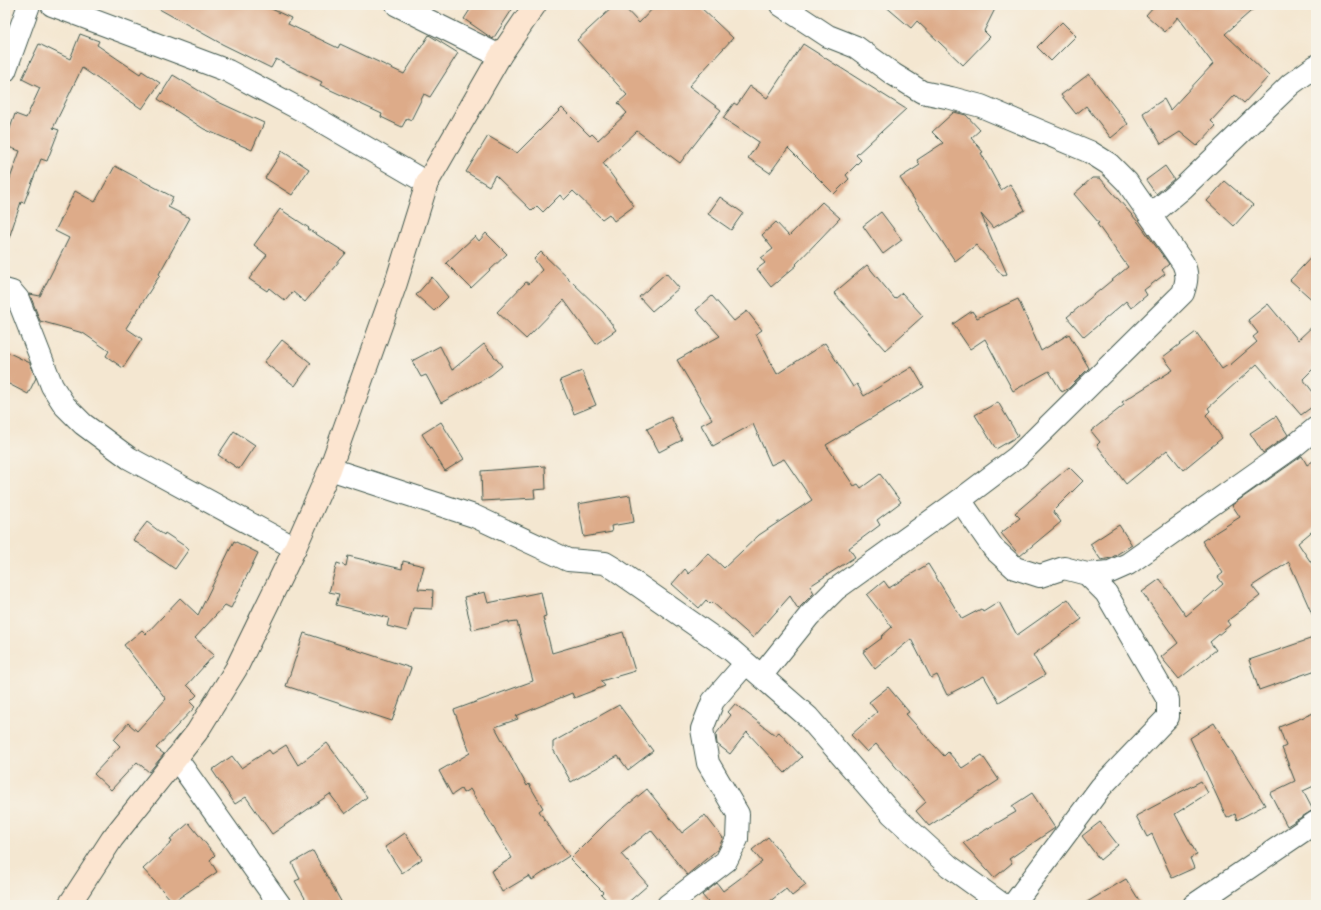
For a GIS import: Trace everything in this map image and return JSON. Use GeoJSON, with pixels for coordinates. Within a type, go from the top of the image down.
{"type":"FeatureCollection","features":[{"type":"Feature","properties":{"kind":"street"},"geometry":{"type":"LineString","coordinates":[[5,71],[29,5]]}},
{"type":"Feature","properties":{"kind":"street"},"geometry":{"type":"LineString","coordinates":[[52,5],[228,70],[427,183]]}},
{"type":"Feature","properties":{"kind":"street"},"geometry":{"type":"LineString","coordinates":[[397,5],[500,56]]}},
{"type":"Feature","properties":{"kind":"street"},"geometry":{"type":"LineString","coordinates":[[69,905],[112,839],[197,732],[236,669],[295,548],[330,469],[396,283],[427,183],[500,56],[535,5]]}},
{"type":"Feature","properties":{"kind":"street"},"geometry":{"type":"LineString","coordinates":[[668,905],[726,861],[737,839],[738,814],[708,763],[702,729],[713,701],[753,669],[836,589],[1017,457],[1183,293],[1187,282],[1187,272],[1183,263],[1151,215],[1123,178],[1110,164],[1090,152],[981,106],[922,92],[893,74],[856,47],[828,36],[781,5]]}},
{"type":"Feature","properties":{"kind":"street"},"geometry":{"type":"LineString","coordinates":[[1151,215],[1188,183],[1291,84],[1316,66]]}},
{"type":"Feature","properties":{"kind":"street"},"geometry":{"type":"LineString","coordinates":[[5,290],[12,292],[18,299],[52,386],[65,406],[84,424],[129,458],[295,548]]}},
{"type":"Feature","properties":{"kind":"street"},"geometry":{"type":"LineString","coordinates":[[960,500],[994,549],[1015,568],[1040,576],[1064,568],[1087,574],[1110,572],[1128,564],[1294,447],[1316,428]]}},
{"type":"Feature","properties":{"kind":"street"},"geometry":{"type":"LineString","coordinates":[[330,469],[474,516],[568,560],[605,563],[615,569],[731,650],[753,669],[808,717],[892,814],[949,866],[1003,905]]}},
{"type":"Feature","properties":{"kind":"street"},"geometry":{"type":"LineString","coordinates":[[1013,905],[1101,787],[1168,717],[1168,700],[1106,593],[1087,574]]}},
{"type":"Feature","properties":{"kind":"street"},"geometry":{"type":"LineString","coordinates":[[176,758],[280,905]]}},
{"type":"Feature","properties":{"kind":"street"},"geometry":{"type":"LineString","coordinates":[[1196,904],[1316,822]]}},
{"type":"Feature","properties":{"kind":"building"},"geometry":{"type":"Polygon","coordinates":[[[152,5],[263,5],[291,18],[288,24],[338,48],[340,44],[404,74],[429,35],[458,53],[430,97],[424,94],[411,120],[407,118],[402,127],[381,117],[382,114],[320,85],[322,82],[276,59],[271,68],[222,44],[152,5]]]}},
{"type":"Feature","properties":{"kind":"building"},"geometry":{"type":"Polygon","coordinates":[[[473,5],[515,5],[493,39],[464,19],[473,5]]]}},
{"type":"Feature","properties":{"kind":"building"},"geometry":{"type":"Polygon","coordinates":[[[615,5],[622,5],[639,23],[656,5],[698,5],[733,38],[689,86],[721,110],[680,163],[637,131],[603,163],[634,206],[614,221],[609,214],[602,219],[573,191],[564,200],[560,195],[543,212],[537,206],[532,211],[495,175],[489,186],[466,172],[488,136],[517,153],[562,108],[590,136],[592,134],[598,140],[627,113],[618,103],[627,95],[577,40],[615,5]]]}},
{"type":"Feature","properties":{"kind":"building"},"geometry":{"type":"Polygon","coordinates":[[[884,5],[997,5],[984,31],[990,37],[963,65],[917,21],[911,28],[884,5]]]}},
{"type":"Feature","properties":{"kind":"building"},"geometry":{"type":"Polygon","coordinates":[[[1155,5],[1258,5],[1225,34],[1269,76],[1244,103],[1235,95],[1211,121],[1216,126],[1197,146],[1180,132],[1161,144],[1143,113],[1164,99],[1170,110],[1213,64],[1178,17],[1165,32],[1146,15],[1155,5]]]}},
{"type":"Feature","properties":{"kind":"building"},"geometry":{"type":"Polygon","coordinates":[[[1062,22],[1076,36],[1051,61],[1037,47],[1062,22]]]}},
{"type":"Feature","properties":{"kind":"building"},"geometry":{"type":"Polygon","coordinates":[[[80,34],[99,41],[97,45],[140,74],[142,71],[160,83],[142,109],[82,68],[53,128],[59,130],[47,161],[41,159],[24,203],[21,202],[9,238],[5,238],[5,192],[20,151],[5,146],[5,143],[15,114],[26,118],[40,88],[22,79],[39,44],[70,59],[80,34]]]}},
{"type":"Feature","properties":{"kind":"building"},"geometry":{"type":"Polygon","coordinates":[[[803,44],[906,109],[856,155],[861,160],[846,175],[849,179],[834,194],[788,148],[770,173],[748,158],[759,142],[723,118],[734,103],[737,105],[750,86],[767,98],[803,44]]]}},
{"type":"Feature","properties":{"kind":"building"},"geometry":{"type":"Polygon","coordinates":[[[1089,74],[1128,124],[1111,138],[1086,106],[1076,114],[1061,95],[1089,74]]]}},
{"type":"Feature","properties":{"kind":"building"},"geometry":{"type":"Polygon","coordinates":[[[173,75],[216,101],[264,123],[252,150],[204,129],[158,99],[173,75]]]}},
{"type":"Feature","properties":{"kind":"building"},"geometry":{"type":"Polygon","coordinates":[[[954,112],[966,115],[980,130],[971,138],[983,152],[981,153],[1001,190],[1010,184],[1025,210],[993,228],[981,214],[1007,274],[1003,276],[976,245],[955,261],[900,178],[920,165],[917,160],[943,143],[932,132],[954,112]]]}},
{"type":"Feature","properties":{"kind":"building"},"geometry":{"type":"Polygon","coordinates":[[[282,151],[309,169],[292,195],[265,178],[282,151]]]}},
{"type":"Feature","properties":{"kind":"building"},"geometry":{"type":"Polygon","coordinates":[[[115,166],[173,197],[168,207],[190,218],[159,274],[160,275],[126,328],[142,339],[123,368],[106,356],[109,351],[83,333],[40,321],[30,295],[40,296],[69,238],[55,231],[75,191],[95,202],[115,166]]]}},
{"type":"Feature","properties":{"kind":"building"},"geometry":{"type":"Polygon","coordinates":[[[1165,166],[1174,179],[1156,194],[1146,180],[1165,166]]]}},
{"type":"Feature","properties":{"kind":"building"},"geometry":{"type":"Polygon","coordinates":[[[1092,178],[1100,178],[1138,222],[1169,264],[1162,270],[1165,274],[1144,290],[1147,295],[1131,308],[1126,301],[1084,337],[1067,317],[1128,267],[1097,224],[1099,223],[1074,194],[1092,178]]]}},
{"type":"Feature","properties":{"kind":"building"},"geometry":{"type":"Polygon","coordinates":[[[1225,181],[1253,205],[1234,226],[1207,201],[1225,181]]]}},
{"type":"Feature","properties":{"kind":"building"},"geometry":{"type":"Polygon","coordinates":[[[720,197],[743,213],[731,230],[708,214],[720,197]]]}},
{"type":"Feature","properties":{"kind":"building"},"geometry":{"type":"Polygon","coordinates":[[[822,202],[840,218],[796,264],[797,265],[771,287],[757,269],[765,263],[761,258],[773,249],[762,235],[776,222],[789,236],[822,202]]]}},
{"type":"Feature","properties":{"kind":"building"},"geometry":{"type":"Polygon","coordinates":[[[280,209],[346,253],[305,302],[293,292],[285,301],[269,288],[267,291],[249,279],[267,255],[254,245],[280,209]]]}},
{"type":"Feature","properties":{"kind":"building"},"geometry":{"type":"Polygon","coordinates":[[[881,212],[902,240],[883,254],[863,226],[881,212]]]}},
{"type":"Feature","properties":{"kind":"building"},"geometry":{"type":"Polygon","coordinates":[[[486,233],[507,254],[471,288],[446,263],[475,236],[479,241],[486,233]]]}},
{"type":"Feature","properties":{"kind":"building"},"geometry":{"type":"Polygon","coordinates":[[[541,252],[603,312],[616,330],[596,344],[564,300],[526,339],[497,312],[526,282],[529,284],[542,270],[534,259],[541,252]]]}},
{"type":"Feature","properties":{"kind":"building"},"geometry":{"type":"Polygon","coordinates":[[[1316,252],[1316,303],[1290,280],[1316,252]]]}},
{"type":"Feature","properties":{"kind":"building"},"geometry":{"type":"Polygon","coordinates":[[[867,265],[895,299],[902,293],[923,316],[885,350],[834,293],[867,265]]]}},
{"type":"Feature","properties":{"kind":"building"},"geometry":{"type":"Polygon","coordinates":[[[666,273],[679,288],[652,311],[639,297],[666,273]]]}},
{"type":"Feature","properties":{"kind":"building"},"geometry":{"type":"Polygon","coordinates":[[[432,277],[448,297],[434,311],[416,295],[432,277]]]}},
{"type":"Feature","properties":{"kind":"building"},"geometry":{"type":"Polygon","coordinates":[[[712,296],[734,321],[747,311],[762,330],[756,334],[777,374],[825,343],[853,387],[857,384],[864,396],[912,367],[924,387],[826,445],[854,486],[858,484],[861,488],[880,474],[901,502],[877,520],[880,525],[849,548],[855,557],[810,586],[814,593],[798,609],[790,596],[753,638],[712,602],[710,604],[706,600],[699,608],[672,584],[685,569],[689,574],[708,553],[724,568],[759,535],[812,500],[784,459],[771,465],[753,424],[713,446],[701,425],[712,419],[677,360],[720,336],[696,310],[712,296]]]}},
{"type":"Feature","properties":{"kind":"building"},"geometry":{"type":"Polygon","coordinates":[[[1018,299],[1041,351],[1069,334],[1089,368],[1069,388],[1062,392],[1049,371],[1013,391],[985,339],[970,349],[953,324],[972,311],[977,318],[1018,299]]]}},
{"type":"Feature","properties":{"kind":"building"},"geometry":{"type":"Polygon","coordinates":[[[1268,304],[1298,340],[1316,323],[1316,366],[1303,379],[1316,396],[1316,404],[1301,415],[1257,364],[1208,408],[1210,411],[1206,415],[1222,438],[1183,470],[1167,450],[1126,484],[1097,445],[1100,442],[1091,431],[1124,405],[1122,402],[1173,370],[1163,357],[1196,332],[1222,369],[1228,365],[1229,366],[1257,342],[1253,337],[1258,333],[1248,320],[1268,304]]]}},
{"type":"Feature","properties":{"kind":"building"},"geometry":{"type":"Polygon","coordinates":[[[282,340],[311,363],[295,386],[264,362],[282,340]]]}},
{"type":"Feature","properties":{"kind":"building"},"geometry":{"type":"Polygon","coordinates":[[[484,344],[502,366],[491,375],[441,403],[426,375],[421,377],[412,361],[440,346],[452,370],[484,344]]]}},
{"type":"Feature","properties":{"kind":"building"},"geometry":{"type":"Polygon","coordinates":[[[5,351],[30,363],[36,378],[28,394],[5,382],[5,351]]]}},
{"type":"Feature","properties":{"kind":"building"},"geometry":{"type":"Polygon","coordinates":[[[582,371],[596,405],[574,414],[560,380],[582,371]]]}},
{"type":"Feature","properties":{"kind":"building"},"geometry":{"type":"Polygon","coordinates":[[[998,402],[1018,436],[996,449],[975,415],[998,402]]]}},
{"type":"Feature","properties":{"kind":"building"},"geometry":{"type":"Polygon","coordinates":[[[1276,416],[1288,435],[1263,453],[1250,433],[1276,416]]]}},
{"type":"Feature","properties":{"kind":"building"},"geometry":{"type":"Polygon","coordinates":[[[671,417],[682,440],[659,452],[647,429],[671,417]]]}},
{"type":"Feature","properties":{"kind":"building"},"geometry":{"type":"Polygon","coordinates":[[[441,422],[464,459],[445,471],[422,434],[441,422]]]}},
{"type":"Feature","properties":{"kind":"building"},"geometry":{"type":"Polygon","coordinates":[[[234,431],[255,445],[239,469],[218,455],[234,431]]]}},
{"type":"Feature","properties":{"kind":"building"},"geometry":{"type":"Polygon","coordinates":[[[1302,456],[1307,465],[1316,459],[1316,528],[1298,543],[1316,570],[1316,623],[1289,562],[1252,586],[1260,596],[1227,621],[1230,625],[1210,642],[1216,650],[1179,679],[1161,657],[1178,643],[1142,592],[1160,579],[1186,616],[1223,584],[1218,577],[1223,573],[1202,541],[1240,517],[1232,505],[1302,456]]]}},
{"type":"Feature","properties":{"kind":"building"},"geometry":{"type":"Polygon","coordinates":[[[545,466],[546,489],[534,490],[535,498],[482,501],[481,471],[545,466]]]}},
{"type":"Feature","properties":{"kind":"building"},"geometry":{"type":"Polygon","coordinates":[[[1069,467],[1083,481],[1053,511],[1061,522],[1020,556],[1001,533],[1020,518],[1015,513],[1069,467]]]}},
{"type":"Feature","properties":{"kind":"building"},"geometry":{"type":"Polygon","coordinates":[[[630,495],[634,522],[611,526],[612,532],[584,537],[578,504],[630,495]]]}},
{"type":"Feature","properties":{"kind":"building"},"geometry":{"type":"Polygon","coordinates":[[[147,522],[164,535],[165,533],[189,549],[175,569],[133,540],[147,522]]]}},
{"type":"Feature","properties":{"kind":"building"},"geometry":{"type":"Polygon","coordinates":[[[1119,525],[1132,545],[1111,558],[1101,560],[1090,544],[1119,525]]]}},
{"type":"Feature","properties":{"kind":"building"},"geometry":{"type":"Polygon","coordinates":[[[234,541],[258,553],[231,608],[225,605],[195,638],[214,655],[187,685],[197,695],[190,702],[195,707],[156,748],[164,754],[149,772],[137,762],[111,790],[94,774],[120,746],[114,740],[128,723],[137,731],[166,699],[124,645],[142,630],[146,634],[180,598],[198,615],[234,541]]]}},
{"type":"Feature","properties":{"kind":"building"},"geometry":{"type":"Polygon","coordinates":[[[348,556],[402,569],[403,561],[424,566],[418,589],[433,590],[432,609],[413,608],[407,631],[387,626],[389,618],[336,605],[339,594],[329,592],[337,563],[346,566],[348,556]]]}},
{"type":"Feature","properties":{"kind":"building"},"geometry":{"type":"Polygon","coordinates":[[[928,564],[962,619],[981,609],[983,612],[999,602],[1017,635],[1068,599],[1082,619],[1033,655],[1045,675],[999,702],[984,676],[947,695],[937,675],[931,678],[911,639],[875,669],[863,652],[882,638],[881,637],[892,627],[867,595],[884,581],[889,588],[928,564]]]}},
{"type":"Feature","properties":{"kind":"building"},"geometry":{"type":"Polygon","coordinates":[[[485,592],[488,603],[541,592],[546,616],[543,617],[552,653],[623,632],[635,671],[601,681],[605,686],[574,698],[572,693],[516,716],[518,719],[495,727],[527,786],[529,784],[543,808],[539,811],[569,856],[532,880],[529,876],[502,892],[491,871],[512,858],[470,789],[463,793],[461,789],[452,795],[439,771],[470,753],[454,710],[533,681],[517,622],[509,623],[509,621],[472,630],[464,597],[485,592]]]}},
{"type":"Feature","properties":{"kind":"building"},"geometry":{"type":"Polygon","coordinates":[[[304,633],[411,668],[392,721],[286,686],[304,633]]]}},
{"type":"Feature","properties":{"kind":"building"},"geometry":{"type":"Polygon","coordinates":[[[1316,637],[1316,670],[1259,690],[1249,660],[1316,637]]]}},
{"type":"Feature","properties":{"kind":"building"},"geometry":{"type":"Polygon","coordinates":[[[888,687],[909,712],[906,714],[944,756],[948,752],[962,768],[982,755],[999,780],[929,826],[916,811],[926,802],[876,744],[867,752],[851,735],[877,712],[869,702],[888,687]]]}},
{"type":"Feature","properties":{"kind":"building"},"geometry":{"type":"Polygon","coordinates":[[[735,704],[775,735],[779,732],[802,757],[785,773],[747,732],[730,754],[717,744],[716,734],[731,715],[728,712],[735,704]]]}},
{"type":"Feature","properties":{"kind":"building"},"geometry":{"type":"Polygon","coordinates":[[[619,705],[653,751],[628,770],[618,756],[571,782],[553,749],[553,742],[619,705]]]}},
{"type":"Feature","properties":{"kind":"building"},"geometry":{"type":"Polygon","coordinates":[[[1316,712],[1316,785],[1303,791],[1313,810],[1287,826],[1270,793],[1295,781],[1282,748],[1286,746],[1279,727],[1316,712]]]}},
{"type":"Feature","properties":{"kind":"building"},"geometry":{"type":"Polygon","coordinates":[[[1214,723],[1265,805],[1237,820],[1235,814],[1227,818],[1190,738],[1214,723]]]}},
{"type":"Feature","properties":{"kind":"building"},"geometry":{"type":"Polygon","coordinates":[[[327,743],[367,797],[345,814],[330,794],[272,834],[246,797],[235,804],[212,770],[232,756],[241,768],[269,750],[272,754],[286,745],[298,765],[327,743]]]}},
{"type":"Feature","properties":{"kind":"building"},"geometry":{"type":"Polygon","coordinates":[[[1201,781],[1208,793],[1175,814],[1197,855],[1190,858],[1194,868],[1172,878],[1152,834],[1147,837],[1136,816],[1201,781]]]}},
{"type":"Feature","properties":{"kind":"building"},"geometry":{"type":"Polygon","coordinates":[[[647,789],[682,833],[705,815],[723,838],[718,849],[687,875],[651,830],[621,854],[648,885],[625,905],[611,905],[601,894],[603,892],[570,859],[608,821],[647,789]]]}},
{"type":"Feature","properties":{"kind":"building"},"geometry":{"type":"Polygon","coordinates":[[[1032,793],[1055,828],[1009,859],[1012,863],[994,878],[963,843],[1016,812],[1012,806],[1032,793]]]}},
{"type":"Feature","properties":{"kind":"building"},"geometry":{"type":"Polygon","coordinates":[[[1100,822],[1118,845],[1100,860],[1082,836],[1100,822]]]}},
{"type":"Feature","properties":{"kind":"building"},"geometry":{"type":"Polygon","coordinates":[[[189,823],[215,855],[210,860],[217,872],[173,902],[143,869],[172,842],[170,839],[189,823]]]}},
{"type":"Feature","properties":{"kind":"building"},"geometry":{"type":"Polygon","coordinates":[[[405,833],[422,859],[402,873],[385,847],[405,833]]]}},
{"type":"Feature","properties":{"kind":"building"},"geometry":{"type":"Polygon","coordinates":[[[768,837],[806,885],[792,896],[786,889],[765,905],[704,905],[708,902],[702,895],[717,883],[723,891],[762,862],[752,850],[768,837]]]}},
{"type":"Feature","properties":{"kind":"building"},"geometry":{"type":"Polygon","coordinates":[[[313,851],[343,905],[309,905],[295,881],[300,879],[292,863],[313,851]]]}},
{"type":"Feature","properties":{"kind":"building"},"geometry":{"type":"Polygon","coordinates":[[[1126,879],[1142,905],[1082,905],[1126,879]]]}}]}
